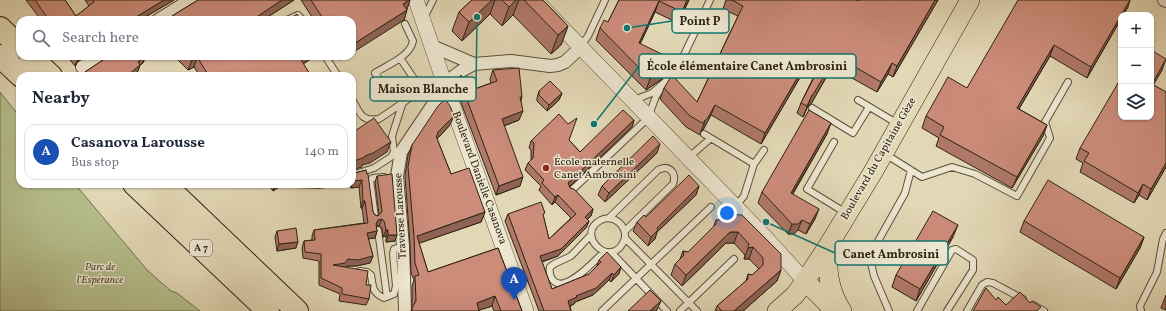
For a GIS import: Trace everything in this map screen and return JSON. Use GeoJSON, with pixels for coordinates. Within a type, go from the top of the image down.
{"type":"FeatureCollection","features":[{"type":"Feature","properties":{"kind":"highway"},"geometry":{"type":"LineString","coordinates":[[0,28],[16,43]]}},
{"type":"Feature","properties":{"kind":"highway"},"geometry":{"type":"LineString","coordinates":[[0,56],[17,72]]}},
{"type":"Feature","properties":{"kind":"highway"},"geometry":{"type":"LineString","coordinates":[[34,60],[47,72]]}},
{"type":"Feature","properties":{"kind":"highway","name":"A 7"},"geometry":{"type":"LineString","coordinates":[[138,188],[268,311]]}},
{"type":"Feature","properties":{"kind":"highway","name":"A 7"},"geometry":{"type":"LineString","coordinates":[[168,188],[297,311]]}},
{"type":"Feature","properties":{"kind":"main road","name":"Boulevard du Capitaine Gèze"},"geometry":{"type":"LineString","coordinates":[[777,311],[795,295],[828,246],[884,154],[970,0]]}},
{"type":"Feature","properties":{"kind":"main road"},"geometry":{"type":"LineString","coordinates":[[828,246],[830,286],[836,302],[842,311]]}},
{"type":"Feature","properties":{"kind":"main road"},"geometry":{"type":"LineString","coordinates":[[805,281],[835,311]]}},
{"type":"Feature","properties":{"kind":"street"},"geometry":{"type":"LineString","coordinates":[[164,16],[190,0]]}},
{"type":"Feature","properties":{"kind":"street","name":"Boulevard Danielle Casanova"},"geometry":{"type":"LineString","coordinates":[[416,0],[526,311]]}},
{"type":"Feature","properties":{"kind":"street"},"geometry":{"type":"LineString","coordinates":[[535,0],[805,281]]}},
{"type":"Feature","properties":{"kind":"street"},"geometry":{"type":"LineString","coordinates":[[432,46],[474,64],[511,61],[550,66],[565,62],[580,48]]}},
{"type":"Feature","properties":{"kind":"street"},"geometry":{"type":"LineString","coordinates":[[82,67],[93,60]]}},
{"type":"Feature","properties":{"kind":"street","name":"Traverse Larousse"},"geometry":{"type":"LineString","coordinates":[[405,311],[403,246],[397,176],[401,152],[444,82],[474,64]]}},
{"type":"Feature","properties":{"kind":"lane"},"geometry":{"type":"LineString","coordinates":[[423,20],[433,0]]}},
{"type":"Feature","properties":{"kind":"lane"},"geometry":{"type":"LineString","coordinates":[[580,48],[588,36],[605,0]]}},
{"type":"Feature","properties":{"kind":"lane"},"geometry":{"type":"LineString","coordinates":[[570,192],[648,118],[656,96],[684,55],[710,0]]}},
{"type":"Feature","properties":{"kind":"lane"},"geometry":{"type":"LineString","coordinates":[[385,88],[375,73],[400,58],[409,50],[413,41],[405,24]]}},
{"type":"Feature","properties":{"kind":"lane"},"geometry":{"type":"LineString","coordinates":[[400,58],[421,89]]}},
{"type":"Feature","properties":{"kind":"lane"},"geometry":{"type":"LineString","coordinates":[[328,60],[335,72]]}},
{"type":"Feature","properties":{"kind":"lane"},"geometry":{"type":"LineString","coordinates":[[632,101],[652,93],[666,81]]}},
{"type":"Feature","properties":{"kind":"lane"},"geometry":{"type":"LineString","coordinates":[[356,105],[363,116],[370,120],[379,118],[421,89],[444,82]]}},
{"type":"Feature","properties":{"kind":"lane"},"geometry":{"type":"LineString","coordinates":[[884,154],[922,177],[952,167],[974,174],[1017,196],[1050,138],[1045,122],[1068,82]]}},
{"type":"Feature","properties":{"kind":"lane"},"geometry":{"type":"LineString","coordinates":[[858,100],[900,125]]}},
{"type":"Feature","properties":{"kind":"lane"},"geometry":{"type":"LineString","coordinates":[[356,174],[374,168],[391,157],[394,152],[392,136],[403,102]]}},
{"type":"Feature","properties":{"kind":"lane"},"geometry":{"type":"LineString","coordinates":[[812,108],[853,132],[869,106]]}},
{"type":"Feature","properties":{"kind":"lane"},"geometry":{"type":"LineString","coordinates":[[704,134],[710,139],[754,164]]}},
{"type":"Feature","properties":{"kind":"lane"},"geometry":{"type":"LineString","coordinates":[[688,158],[710,139]]}},
{"type":"Feature","properties":{"kind":"lane"},"geometry":{"type":"LineString","coordinates":[[834,142],[807,189],[847,214]]}},
{"type":"Feature","properties":{"kind":"lane"},"geometry":{"type":"LineString","coordinates":[[735,207],[744,196],[754,164],[764,150]]}},
{"type":"Feature","properties":{"kind":"lane"},"geometry":{"type":"LineString","coordinates":[[604,252],[576,278],[561,283],[556,283],[552,280],[550,267],[571,256],[591,235],[596,223],[609,218],[658,170],[668,168],[671,170],[675,179],[673,184],[625,230]]}},
{"type":"Feature","properties":{"kind":"lane"},"geometry":{"type":"LineString","coordinates":[[889,311],[874,276],[871,263],[872,252],[905,194],[911,170]]}},
{"type":"Feature","properties":{"kind":"lane"},"geometry":{"type":"LineString","coordinates":[[375,218],[370,180],[373,178],[397,176]]}},
{"type":"Feature","properties":{"kind":"lane"},"geometry":{"type":"LineString","coordinates":[[602,311],[711,207]]}},
{"type":"Feature","properties":{"kind":"lane"},"geometry":{"type":"LineString","coordinates":[[591,235],[595,246],[604,252],[611,252],[620,247],[625,238],[625,230],[619,222],[609,218]]}},
{"type":"Feature","properties":{"kind":"lane"},"geometry":{"type":"LineString","coordinates":[[378,230],[387,297]]}},
{"type":"Feature","properties":{"kind":"lane"},"geometry":{"type":"LineString","coordinates":[[1141,311],[1140,306],[1157,272],[1163,239],[1166,233]]}},
{"type":"Feature","properties":{"kind":"lane"},"geometry":{"type":"LineString","coordinates":[[625,238],[697,311]]}},
{"type":"Feature","properties":{"kind":"lane"},"geometry":{"type":"LineString","coordinates":[[354,270],[367,272],[371,275],[374,291],[377,296],[384,298],[394,294],[396,286],[393,254],[394,249],[403,246]]}},
{"type":"Feature","properties":{"kind":"lane"},"geometry":{"type":"LineString","coordinates":[[917,311],[952,250],[956,249],[973,260],[973,270],[947,311]]}},
{"type":"Feature","properties":{"kind":"lane"},"geometry":{"type":"LineString","coordinates":[[611,252],[667,311]]}},
{"type":"Feature","properties":{"kind":"lane"},"geometry":{"type":"LineString","coordinates":[[680,311],[734,259]]}},
{"type":"Feature","properties":{"kind":"lane"},"geometry":{"type":"LineString","coordinates":[[967,311],[982,285],[987,282],[993,283],[1044,311]]}},
{"type":"Feature","properties":{"kind":"green space","name":"Parc de l'Espérance"},"geometry":{"type":"Polygon","coordinates":[[[0,92],[16,112],[16,188],[78,188],[147,270],[171,291],[177,293],[200,311],[0,311],[0,92]]]}},
{"type":"Feature","properties":{"kind":"building"},"geometry":{"type":"Polygon","coordinates":[[[35,0],[65,0],[76,16],[46,16],[35,0]]]}},
{"type":"Feature","properties":{"kind":"building"},"geometry":{"type":"Polygon","coordinates":[[[93,0],[164,0],[138,16],[76,16],[94,2],[93,0]]]}},
{"type":"Feature","properties":{"kind":"building"},"geometry":{"type":"Polygon","coordinates":[[[198,0],[282,0],[258,16],[172,16],[198,0]]]}},
{"type":"Feature","properties":{"kind":"building"},"geometry":{"type":"Polygon","coordinates":[[[311,0],[409,0],[403,4],[407,10],[356,42],[356,16],[321,16],[311,0]]]}},
{"type":"Feature","properties":{"kind":"building"},"geometry":{"type":"Polygon","coordinates":[[[472,0],[492,0],[469,22],[459,12],[472,0]]]}},
{"type":"Feature","properties":{"kind":"building"},"geometry":{"type":"Polygon","coordinates":[[[502,0],[516,0],[509,7],[502,0]]]}},
{"type":"Feature","properties":{"kind":"building"},"geometry":{"type":"Polygon","coordinates":[[[524,0],[543,0],[568,26],[558,35],[524,0]]]}},
{"type":"Feature","properties":{"kind":"building"},"geometry":{"type":"Polygon","coordinates":[[[619,0],[687,0],[682,12],[659,1],[639,43],[672,59],[664,66],[666,68],[650,79],[600,28],[604,20],[608,22],[619,0]]]}},
{"type":"Feature","properties":{"kind":"building"},"geometry":{"type":"Polygon","coordinates":[[[732,0],[935,0],[897,66],[892,63],[881,82],[836,56],[807,106],[801,103],[821,64],[809,58],[765,133],[715,105],[707,119],[704,121],[704,124],[690,116],[664,88],[672,75],[697,102],[743,6],[732,0]]]}},
{"type":"Feature","properties":{"kind":"building"},"geometry":{"type":"Polygon","coordinates":[[[1018,0],[1130,0],[1123,12],[1118,12],[1118,21],[1091,67],[1054,45],[1017,108],[1047,125],[1017,177],[940,135],[944,127],[926,116],[948,77],[967,88],[1018,0]]]}},
{"type":"Feature","properties":{"kind":"building"},"geometry":{"type":"Polygon","coordinates":[[[1154,52],[1166,59],[1154,80],[1154,52]]]}},
{"type":"Feature","properties":{"kind":"building"},"geometry":{"type":"Polygon","coordinates":[[[103,60],[141,60],[138,62],[140,65],[132,72],[85,72],[103,60]]]}},
{"type":"Feature","properties":{"kind":"building"},"geometry":{"type":"Polygon","coordinates":[[[199,60],[301,60],[309,72],[206,72],[199,60]]]}},
{"type":"Feature","properties":{"kind":"building"},"geometry":{"type":"Polygon","coordinates":[[[519,68],[522,97],[520,97],[523,111],[502,119],[523,177],[499,186],[459,78],[461,75],[472,90],[497,81],[493,70],[519,68]]]}},
{"type":"Feature","properties":{"kind":"building"},"geometry":{"type":"Polygon","coordinates":[[[550,81],[562,93],[549,105],[539,95],[539,91],[550,81]]]}},
{"type":"Feature","properties":{"kind":"building"},"geometry":{"type":"Polygon","coordinates":[[[1118,83],[1118,120],[1154,120],[1154,85],[1166,92],[1166,163],[1151,189],[1143,184],[1138,193],[1084,161],[1089,153],[1080,148],[1118,83]]]}},
{"type":"Feature","properties":{"kind":"building"},"geometry":{"type":"Polygon","coordinates":[[[445,99],[454,116],[437,133],[438,134],[436,136],[451,174],[469,168],[485,212],[417,236],[428,272],[498,248],[522,311],[501,311],[495,296],[477,303],[479,311],[412,311],[416,301],[415,276],[419,275],[415,263],[408,167],[412,145],[438,106],[445,99]]]}},
{"type":"Feature","properties":{"kind":"building"},"geometry":{"type":"Polygon","coordinates":[[[623,110],[634,120],[568,183],[570,188],[574,189],[593,209],[585,217],[589,221],[561,249],[540,256],[552,289],[589,274],[601,262],[599,260],[607,252],[621,267],[614,275],[612,273],[596,288],[568,301],[571,311],[544,311],[508,214],[541,202],[545,213],[543,214],[549,239],[576,214],[558,195],[555,197],[542,183],[544,180],[528,163],[533,158],[534,143],[531,141],[559,114],[568,124],[577,118],[569,140],[580,152],[623,110]]]}},
{"type":"Feature","properties":{"kind":"building"},"geometry":{"type":"Polygon","coordinates":[[[809,110],[831,123],[791,193],[819,209],[810,224],[802,220],[798,224],[792,224],[762,192],[809,110]]]}},
{"type":"Feature","properties":{"kind":"building"},"geometry":{"type":"Polygon","coordinates":[[[374,118],[391,142],[373,153],[356,160],[356,130],[374,118]]]}},
{"type":"Feature","properties":{"kind":"building"},"geometry":{"type":"Polygon","coordinates":[[[653,136],[660,144],[609,193],[602,186],[653,136]]]}},
{"type":"Feature","properties":{"kind":"building"},"geometry":{"type":"Polygon","coordinates":[[[366,170],[368,174],[373,212],[378,216],[382,211],[377,176],[392,174],[397,235],[388,235],[388,230],[386,230],[384,221],[382,219],[378,220],[376,224],[377,231],[367,233],[373,256],[358,260],[348,259],[345,263],[333,265],[368,271],[366,285],[371,285],[369,299],[342,294],[342,288],[321,278],[321,254],[305,252],[304,241],[315,240],[314,230],[368,223],[365,201],[363,201],[362,180],[356,181],[356,173],[366,170]]]}},
{"type":"Feature","properties":{"kind":"building"},"geometry":{"type":"Polygon","coordinates":[[[689,175],[699,186],[657,228],[658,230],[651,237],[637,222],[644,215],[646,217],[689,175]]]}},
{"type":"Feature","properties":{"kind":"building"},"geometry":{"type":"Polygon","coordinates":[[[1048,180],[1144,237],[1120,278],[1024,221],[1048,180]]]}},
{"type":"Feature","properties":{"kind":"building"},"geometry":{"type":"Polygon","coordinates":[[[933,211],[958,225],[920,289],[896,275],[933,211]]]}},
{"type":"Feature","properties":{"kind":"building"},"geometry":{"type":"Polygon","coordinates":[[[726,214],[742,215],[781,254],[781,270],[734,311],[722,311],[717,306],[748,279],[748,274],[752,275],[763,265],[763,258],[753,247],[748,248],[749,244],[738,232],[730,232],[686,275],[675,264],[684,255],[683,251],[688,252],[716,224],[716,220],[720,220],[726,214]]]}},
{"type":"Feature","properties":{"kind":"building"},"geometry":{"type":"Polygon","coordinates":[[[296,228],[298,242],[279,244],[277,231],[296,228]]]}},
{"type":"Feature","properties":{"kind":"building"},"geometry":{"type":"Polygon","coordinates":[[[986,288],[996,300],[998,297],[1006,305],[1020,292],[1030,303],[1032,301],[1041,307],[1037,311],[973,311],[986,288]]]}},
{"type":"Feature","properties":{"kind":"building"},"geometry":{"type":"Polygon","coordinates":[[[650,290],[661,301],[650,311],[628,311],[650,290]]]}},
{"type":"Feature","properties":{"kind":"place","name":"Maison Blanche"},"geometry":{"type":"Point","coordinates":[477,17]}},
{"type":"Feature","properties":{"kind":"place","name":"Point P"},"geometry":{"type":"Point","coordinates":[627,28]}},
{"type":"Feature","properties":{"kind":"place","name":"École élémentaire Canet Ambrosini"},"geometry":{"type":"Point","coordinates":[594,124]}},
{"type":"Feature","properties":{"kind":"place","name":"École maternelle Canet Ambrosini"},"geometry":{"type":"Point","coordinates":[546,168]}},
{"type":"Feature","properties":{"kind":"place","name":"Canet Ambrosini"},"geometry":{"type":"Point","coordinates":[766,222]}},
{"type":"Feature","properties":{"kind":"place","name":"Casanova Larousse"},"geometry":{"type":"Point","coordinates":[514,300]}}]}
